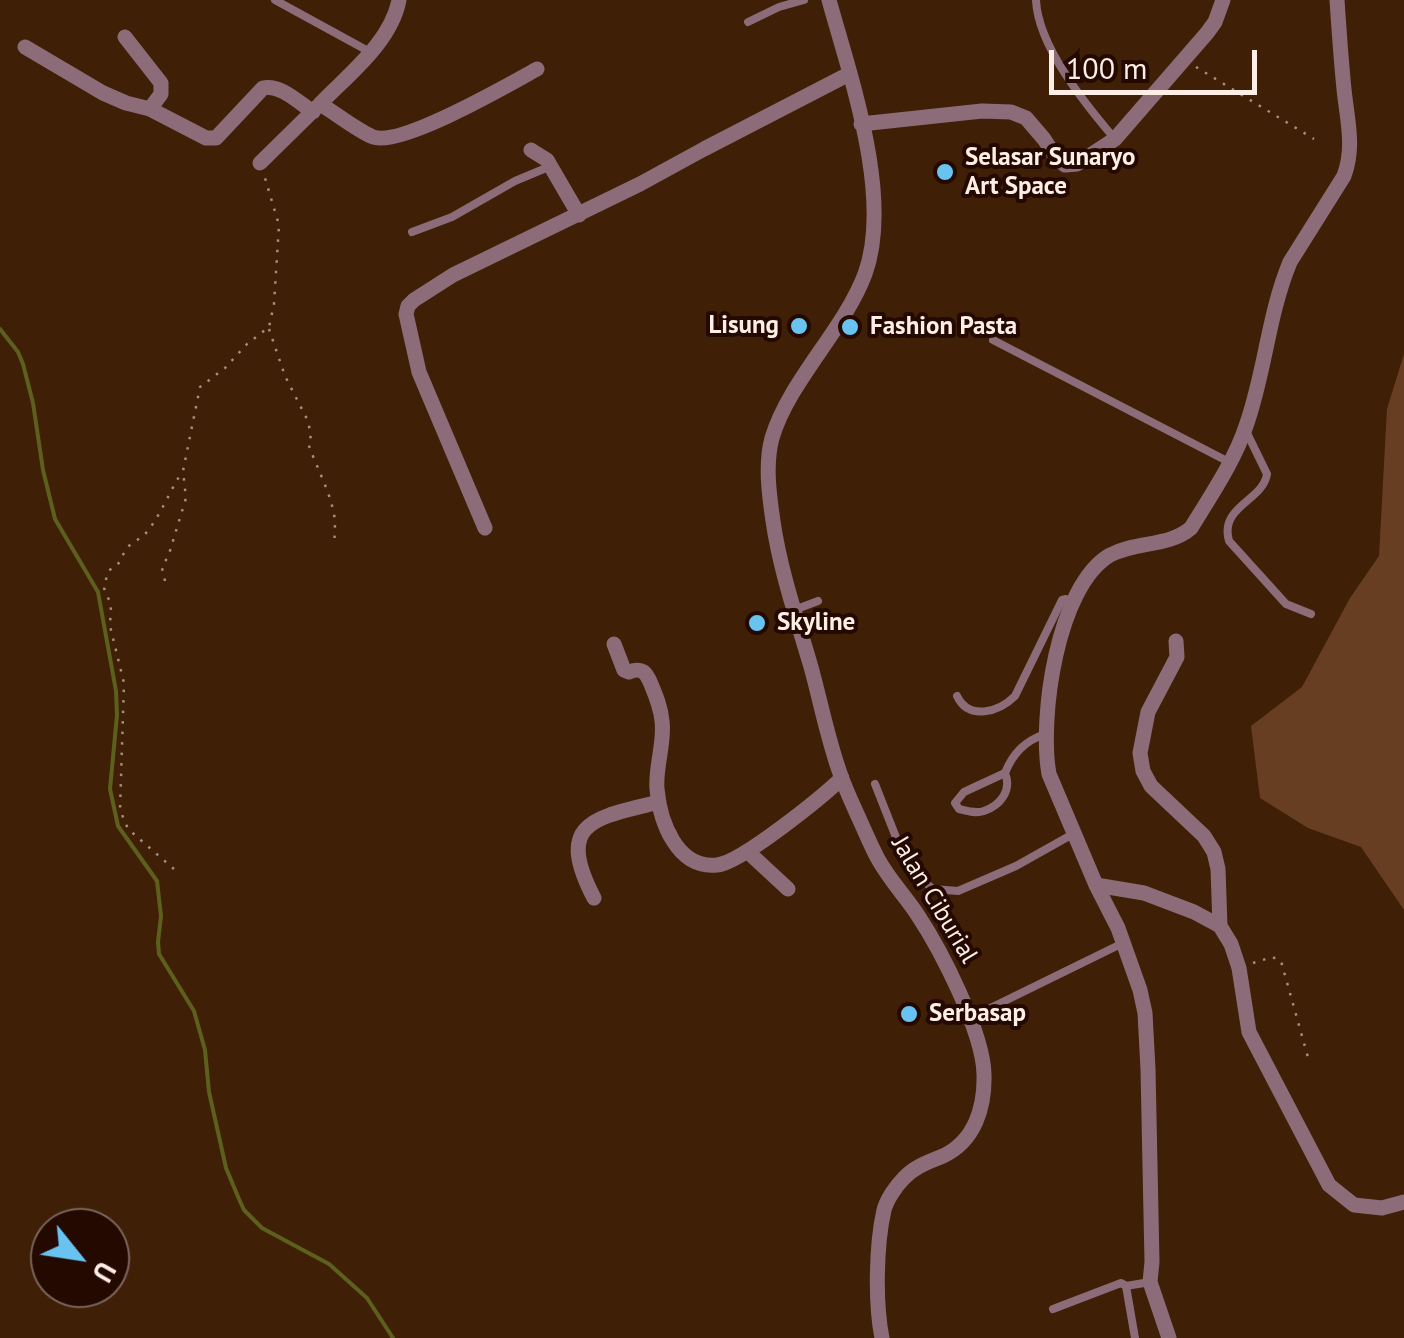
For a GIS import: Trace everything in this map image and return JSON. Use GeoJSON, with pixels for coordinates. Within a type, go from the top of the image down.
{"type":"FeatureCollection","features":[{"type":"Feature","properties":{"kind":"street"},"geometry":{"type":"LineString","coordinates":[[260,163],[370,52],[391,24],[399,0]]}},
{"type":"Feature","properties":{"kind":"street","name":"Jalan Ciburial"},"geometry":{"type":"LineString","coordinates":[[829,0],[870,164],[872,246],[865,273],[850,304],[785,409],[771,440],[768,459],[774,524],[842,778],[877,858],[931,938],[970,1018],[984,1067],[980,1111],[969,1136],[946,1155],[905,1176],[885,1207],[878,1284],[882,1338]]}},
{"type":"Feature","properties":{"kind":"street"},"geometry":{"type":"LineString","coordinates":[[861,124],[982,111],[1011,112],[1026,118],[1057,159],[1077,164],[1115,139],[1215,22],[1222,0]]}},
{"type":"Feature","properties":{"kind":"street"},"geometry":{"type":"LineString","coordinates":[[1169,1338],[1150,1282],[1145,1013],[1124,943],[1049,774],[1046,734],[1050,686],[1071,610],[1085,582],[1106,558],[1136,546],[1182,536],[1191,528],[1245,430],[1284,277],[1349,162],[1352,147],[1337,0]]}},
{"type":"Feature","properties":{"kind":"street"},"geometry":{"type":"LineString","coordinates":[[125,37],[162,83],[161,94],[150,109]]}},
{"type":"Feature","properties":{"kind":"street"},"geometry":{"type":"LineString","coordinates":[[24,47],[103,94],[150,109],[211,138],[216,138],[268,86],[374,137],[387,139],[470,106],[537,69]]}},
{"type":"Feature","properties":{"kind":"street"},"geometry":{"type":"LineString","coordinates":[[486,528],[419,372],[406,314],[408,306],[453,274],[579,215],[849,74]]}},
{"type":"Feature","properties":{"kind":"street"},"geometry":{"type":"LineString","coordinates":[[531,150],[551,166],[579,215]]}},
{"type":"Feature","properties":{"kind":"street"},"geometry":{"type":"LineString","coordinates":[[1176,641],[1177,657],[1148,712],[1140,753],[1151,786],[1204,836],[1214,852],[1220,926]]}},
{"type":"Feature","properties":{"kind":"street"},"geometry":{"type":"LineString","coordinates":[[614,644],[624,670],[643,670],[658,700],[663,724],[656,787],[680,853],[704,864],[719,865],[811,807],[842,778]]}},
{"type":"Feature","properties":{"kind":"street"},"geometry":{"type":"LineString","coordinates":[[594,898],[578,849],[582,832],[596,820],[660,802]]}},
{"type":"Feature","properties":{"kind":"street"},"geometry":{"type":"LineString","coordinates":[[747,850],[788,889]]}},
{"type":"Feature","properties":{"kind":"street"},"geometry":{"type":"LineString","coordinates":[[1096,885],[1144,893],[1220,926],[1232,944],[1239,968],[1249,1032],[1329,1186],[1354,1204],[1382,1208],[1404,1202]]}},
{"type":"Feature","properties":{"kind":"lane"},"geometry":{"type":"LineString","coordinates":[[274,0],[370,52]]}},
{"type":"Feature","properties":{"kind":"lane"},"geometry":{"type":"LineString","coordinates":[[748,22],[804,0]]}},
{"type":"Feature","properties":{"kind":"lane"},"geometry":{"type":"LineString","coordinates":[[1036,0],[1037,20],[1061,64],[1082,100],[1115,139]]}},
{"type":"Feature","properties":{"kind":"lane"},"geometry":{"type":"LineString","coordinates":[[412,232],[452,218],[551,166]]}},
{"type":"Feature","properties":{"kind":"lane"},"geometry":{"type":"LineString","coordinates":[[993,340],[1229,462]]}},
{"type":"Feature","properties":{"kind":"lane"},"geometry":{"type":"LineString","coordinates":[[1245,430],[1267,480],[1238,507],[1227,528],[1229,541],[1286,604],[1311,614]]}},
{"type":"Feature","properties":{"kind":"lane"},"geometry":{"type":"LineString","coordinates":[[957,696],[969,711],[1006,704],[1015,696],[1062,600],[1066,599],[1071,610]]}},
{"type":"Feature","properties":{"kind":"lane"},"geometry":{"type":"LineString","coordinates":[[794,610],[818,601]]}},
{"type":"Feature","properties":{"kind":"lane"},"geometry":{"type":"LineString","coordinates":[[1006,773],[964,792],[956,803],[959,809],[984,811],[999,801],[1008,791],[1006,773],[1010,759],[1016,751],[1046,734]]}},
{"type":"Feature","properties":{"kind":"lane"},"geometry":{"type":"LineString","coordinates":[[874,784],[900,850],[916,875],[934,888],[958,891],[1016,866],[1074,834]]}},
{"type":"Feature","properties":{"kind":"lane"},"geometry":{"type":"LineString","coordinates":[[970,1018],[1124,943]]}},
{"type":"Feature","properties":{"kind":"lane"},"geometry":{"type":"LineString","coordinates":[[1052,1309],[1122,1283],[1126,1286],[1150,1282]]}},
{"type":"Feature","properties":{"kind":"lane"},"geometry":{"type":"LineString","coordinates":[[1126,1286],[1135,1338]]}},
{"type":"Feature","properties":{"kind":"path"},"geometry":{"type":"LineString","coordinates":[[1184,60],[1314,138]]}},
{"type":"Feature","properties":{"kind":"path"},"geometry":{"type":"LineString","coordinates":[[260,163],[279,225],[274,304],[268,328],[284,376],[308,422],[308,444],[335,524],[335,546]]}},
{"type":"Feature","properties":{"kind":"path"},"geometry":{"type":"LineString","coordinates":[[166,581],[162,568],[186,498],[183,471],[200,387],[268,328]]}},
{"type":"Feature","properties":{"kind":"path"},"geometry":{"type":"LineString","coordinates":[[174,869],[128,829],[120,810],[124,683],[110,626],[111,605],[104,588],[108,571],[122,562],[128,548],[144,535],[183,471]]}},
{"type":"Feature","properties":{"kind":"path"},"geometry":{"type":"LineString","coordinates":[[1239,968],[1272,956],[1280,961],[1308,1060]]}},
{"type":"Feature","properties":{"kind":"shaded area"},"geometry":{"type":"Polygon","coordinates":[[[1404,354],[1404,910],[1361,847],[1308,828],[1260,798],[1251,726],[1302,687],[1350,598],[1379,556],[1387,409],[1404,354]]]}},
{"type":"Feature","properties":{"kind":"waterway"},"geometry":{"type":"LineString","coordinates":[[0,329],[23,364],[55,519],[98,592],[116,691],[110,789],[118,826],[157,881],[161,916],[159,954],[194,1011],[226,1168],[244,1210],[262,1228],[329,1264],[367,1298],[393,1338]]}},
{"type":"Feature","properties":{"kind":"place","name":"Selasar Sunaryo Art Space"},"geometry":{"type":"Point","coordinates":[945,172]}},
{"type":"Feature","properties":{"kind":"place","name":"Lisung"},"geometry":{"type":"Point","coordinates":[799,326]}},
{"type":"Feature","properties":{"kind":"place","name":"Fashion Pasta"},"geometry":{"type":"Point","coordinates":[850,327]}},
{"type":"Feature","properties":{"kind":"place","name":"Skyline"},"geometry":{"type":"Point","coordinates":[757,623]}},
{"type":"Feature","properties":{"kind":"place","name":"Serbasap"},"geometry":{"type":"Point","coordinates":[909,1014]}}]}
